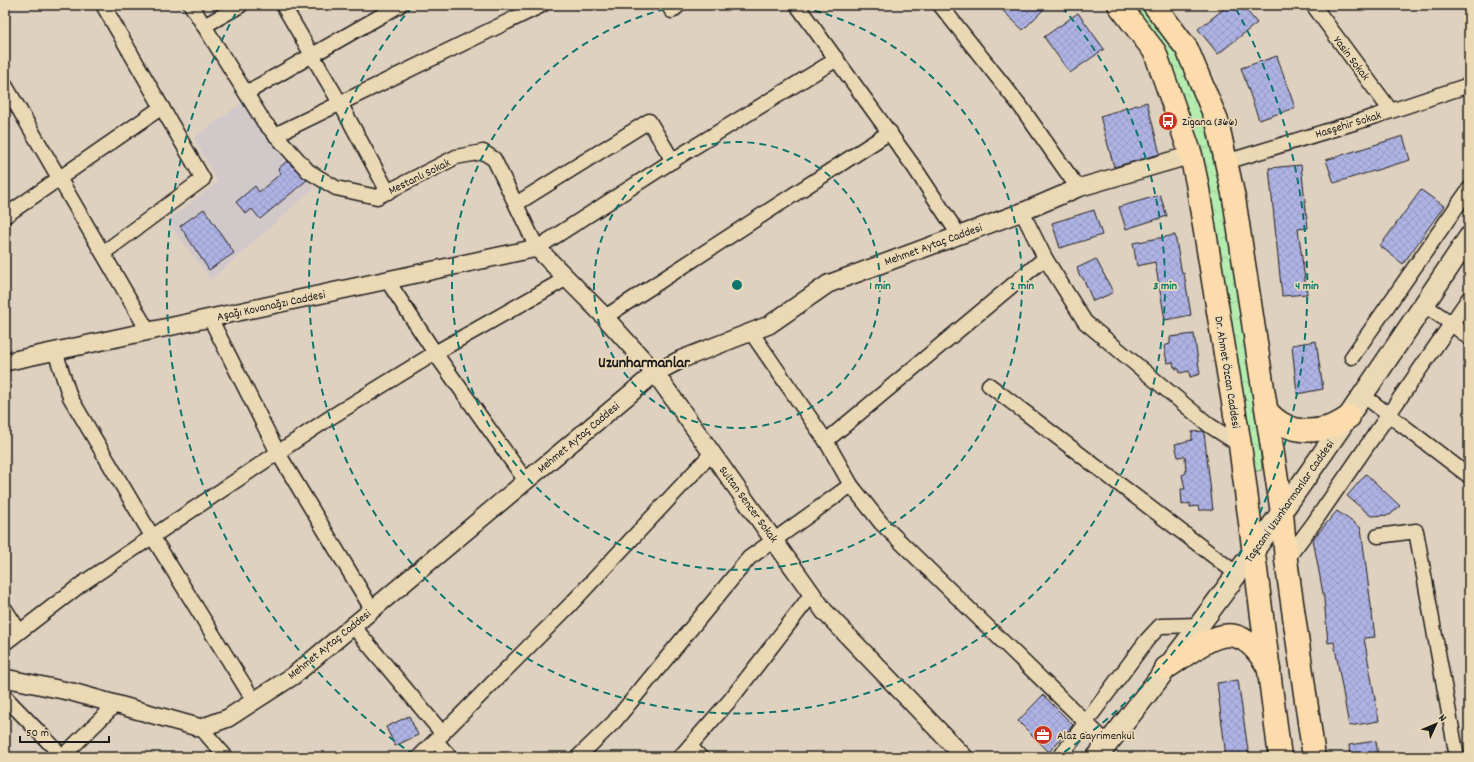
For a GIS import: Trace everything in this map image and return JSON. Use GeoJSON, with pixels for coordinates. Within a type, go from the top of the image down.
{"type":"FeatureCollection","features":[{"type":"Feature","properties":{"kind":"main road","name":"Dr. Ahmet Özcan Caddesi"},"geometry":{"type":"LineString","coordinates":[[1119,5],[1155,52],[1191,156],[1240,445],[1280,757]]}},
{"type":"Feature","properties":{"kind":"main road"},"geometry":{"type":"LineString","coordinates":[[1154,5],[1187,50],[1217,121],[1234,198],[1282,513],[1286,560],[1314,757]]}},
{"type":"Feature","properties":{"kind":"main road","name":"Taşcami Uzunharmanlar Caddesi"},"geometry":{"type":"LineString","coordinates":[[1103,750],[1200,625],[1282,513],[1364,396],[1469,237]]}},
{"type":"Feature","properties":{"kind":"main road"},"geometry":{"type":"LineString","coordinates":[[1267,411],[1283,425],[1304,430],[1326,428],[1349,417]]}},
{"type":"Feature","properties":{"kind":"main road"},"geometry":{"type":"LineString","coordinates":[[1166,668],[1212,638],[1230,634],[1255,647],[1270,671]]}},
{"type":"Feature","properties":{"kind":"street"},"geometry":{"type":"LineString","coordinates":[[103,5],[203,179],[103,253]]}},
{"type":"Feature","properties":{"kind":"street","name":"Mestanlı Sokak"},"geometry":{"type":"LineString","coordinates":[[191,5],[264,122],[308,171],[336,188],[377,196],[388,192],[456,157],[483,152],[494,159],[537,248]]}},
{"type":"Feature","properties":{"kind":"street"},"geometry":{"type":"LineString","coordinates":[[204,26],[241,5]]}},
{"type":"Feature","properties":{"kind":"street"},"geometry":{"type":"LineString","coordinates":[[283,5],[340,103],[388,192]]}},
{"type":"Feature","properties":{"kind":"street"},"geometry":{"type":"LineString","coordinates":[[246,93],[400,5]]}},
{"type":"Feature","properties":{"kind":"street"},"geometry":{"type":"LineString","coordinates":[[275,135],[542,5]]}},
{"type":"Feature","properties":{"kind":"street"},"geometry":{"type":"LineString","coordinates":[[668,5],[672,11],[679,5]]}},
{"type":"Feature","properties":{"kind":"street"},"geometry":{"type":"LineString","coordinates":[[797,5],[890,132],[959,235]]}},
{"type":"Feature","properties":{"kind":"street"},"geometry":{"type":"LineString","coordinates":[[940,5],[1021,107],[1078,188]]}},
{"type":"Feature","properties":{"kind":"street","name":"Yasin Sokak"},"geometry":{"type":"LineString","coordinates":[[1314,5],[1391,111]]}},
{"type":"Feature","properties":{"kind":"street"},"geometry":{"type":"LineString","coordinates":[[537,248],[837,59]]}},
{"type":"Feature","properties":{"kind":"street"},"geometry":{"type":"LineString","coordinates":[[5,85],[148,331]]}},
{"type":"Feature","properties":{"kind":"street","name":"Hasşehir Sokak"},"geometry":{"type":"LineString","coordinates":[[1226,162],[1391,111],[1469,85]]}},
{"type":"Feature","properties":{"kind":"street"},"geometry":{"type":"LineString","coordinates":[[5,216],[162,107]]}},
{"type":"Feature","properties":{"kind":"street"},"geometry":{"type":"LineString","coordinates":[[516,204],[648,121],[673,161]]}},
{"type":"Feature","properties":{"kind":"street"},"geometry":{"type":"LineString","coordinates":[[605,317],[890,132]]}},
{"type":"Feature","properties":{"kind":"street","name":"Mehmet Aytaç Caddesi"},"geometry":{"type":"LineString","coordinates":[[201,728],[228,718],[293,676],[655,373],[682,359],[769,325],[828,284],[1022,212],[1078,188],[1191,156]]}},
{"type":"Feature","properties":{"kind":"street"},"geometry":{"type":"LineString","coordinates":[[1352,357],[1469,189]]}},
{"type":"Feature","properties":{"kind":"street"},"geometry":{"type":"LineString","coordinates":[[1022,212],[1045,258],[1084,322],[1209,425],[1240,445]]}},
{"type":"Feature","properties":{"kind":"street","name":"Sultan Sencer Sokak"},"geometry":{"type":"LineString","coordinates":[[537,248],[605,317],[655,373],[824,611],[964,757]]}},
{"type":"Feature","properties":{"kind":"street","name":"Aşağı Kovanağzı Caddesi"},"geometry":{"type":"LineString","coordinates":[[5,362],[537,248]]}},
{"type":"Feature","properties":{"kind":"street"},"geometry":{"type":"LineString","coordinates":[[826,441],[1045,258]]}},
{"type":"Feature","properties":{"kind":"street"},"geometry":{"type":"LineString","coordinates":[[5,643],[83,583],[331,417],[435,353],[567,278]]}},
{"type":"Feature","properties":{"kind":"street"},"geometry":{"type":"LineString","coordinates":[[387,280],[435,353],[526,481]]}},
{"type":"Feature","properties":{"kind":"street"},"geometry":{"type":"LineString","coordinates":[[1286,560],[1313,524],[1388,413],[1469,298]]}},
{"type":"Feature","properties":{"kind":"street"},"geometry":{"type":"LineString","coordinates":[[1424,305],[1451,323],[1469,338]]}},
{"type":"Feature","properties":{"kind":"street"},"geometry":{"type":"LineString","coordinates":[[210,318],[278,453],[372,609]]}},
{"type":"Feature","properties":{"kind":"street"},"geometry":{"type":"LineString","coordinates":[[751,332],[826,441],[852,485],[881,523],[1086,723],[1103,750]]}},
{"type":"Feature","properties":{"kind":"street"},"geometry":{"type":"LineString","coordinates":[[55,351],[70,397],[152,536],[254,701]]}},
{"type":"Feature","properties":{"kind":"street"},"geometry":{"type":"LineString","coordinates":[[989,385],[1237,574]]}},
{"type":"Feature","properties":{"kind":"street"},"geometry":{"type":"LineString","coordinates":[[1364,396],[1469,476]]}},
{"type":"Feature","properties":{"kind":"street"},"geometry":{"type":"LineString","coordinates":[[419,757],[570,605],[712,453]]}},
{"type":"Feature","properties":{"kind":"street"},"geometry":{"type":"LineString","coordinates":[[578,757],[614,722],[749,558],[852,485]]}},
{"type":"Feature","properties":{"kind":"street"},"geometry":{"type":"LineString","coordinates":[[1378,536],[1416,531],[1457,757]]}},
{"type":"Feature","properties":{"kind":"street"},"geometry":{"type":"LineString","coordinates":[[680,757],[731,699],[812,594]]}},
{"type":"Feature","properties":{"kind":"street"},"geometry":{"type":"LineString","coordinates":[[5,609],[19,631]]}},
{"type":"Feature","properties":{"kind":"street"},"geometry":{"type":"LineString","coordinates":[[1060,757],[1147,640],[1160,626],[1200,625]]}},
{"type":"Feature","properties":{"kind":"street"},"geometry":{"type":"LineString","coordinates":[[353,626],[439,737],[450,757]]}},
{"type":"Feature","properties":{"kind":"street"},"geometry":{"type":"LineString","coordinates":[[5,678],[72,692],[201,728],[226,757]]}},
{"type":"Feature","properties":{"kind":"street"},"geometry":{"type":"LineString","coordinates":[[5,697],[62,757],[116,704]]}},
{"type":"Feature","properties":{"kind":"street"},"geometry":{"type":"LineString","coordinates":[[690,746],[700,757]]}},
{"type":"Feature","properties":{"kind":"shaded area"},"geometry":{"type":"Polygon","coordinates":[[[242,103],[314,188],[211,280],[167,221],[218,182],[194,138],[242,103]]]}},
{"type":"Feature","properties":{"kind":"green space"},"geometry":{"type":"Polygon","coordinates":[[[1128,5],[1144,5],[1178,51],[1197,92],[1218,160],[1254,380],[1262,470],[1252,472],[1219,269],[1128,5]]]}},
{"type":"Feature","properties":{"kind":"building"},"geometry":{"type":"Polygon","coordinates":[[[997,5],[1048,5],[1023,30],[997,5]]]}},
{"type":"Feature","properties":{"kind":"building"},"geometry":{"type":"Polygon","coordinates":[[[1229,5],[1242,5],[1257,23],[1218,54],[1198,29],[1229,5]]]}},
{"type":"Feature","properties":{"kind":"building"},"geometry":{"type":"Polygon","coordinates":[[[1078,13],[1104,49],[1070,73],[1044,37],[1078,13]]]}},
{"type":"Feature","properties":{"kind":"building"},"geometry":{"type":"Polygon","coordinates":[[[1277,56],[1295,108],[1259,120],[1241,68],[1277,56]]]}},
{"type":"Feature","properties":{"kind":"building"},"geometry":{"type":"Polygon","coordinates":[[[1147,102],[1160,154],[1114,167],[1100,116],[1147,102]]]}},
{"type":"Feature","properties":{"kind":"building"},"geometry":{"type":"Polygon","coordinates":[[[1403,136],[1410,160],[1334,183],[1326,160],[1403,136]]]}},
{"type":"Feature","properties":{"kind":"building"},"geometry":{"type":"Polygon","coordinates":[[[287,161],[307,180],[260,219],[252,209],[246,214],[236,202],[255,186],[259,192],[281,173],[278,169],[287,161]]]}},
{"type":"Feature","properties":{"kind":"building"},"geometry":{"type":"Polygon","coordinates":[[[1301,165],[1308,228],[1298,229],[1307,294],[1282,296],[1269,168],[1301,165]]]}},
{"type":"Feature","properties":{"kind":"building"},"geometry":{"type":"Polygon","coordinates":[[[1421,190],[1444,206],[1403,264],[1380,246],[1421,190]]]}},
{"type":"Feature","properties":{"kind":"building"},"geometry":{"type":"Polygon","coordinates":[[[1160,195],[1167,216],[1126,229],[1119,207],[1160,195]]]}},
{"type":"Feature","properties":{"kind":"building"},"geometry":{"type":"Polygon","coordinates":[[[204,209],[234,253],[209,270],[180,226],[204,209]]]}},
{"type":"Feature","properties":{"kind":"building"},"geometry":{"type":"Polygon","coordinates":[[[1094,210],[1102,235],[1060,248],[1052,223],[1094,210]]]}},
{"type":"Feature","properties":{"kind":"building"},"geometry":{"type":"Polygon","coordinates":[[[1175,235],[1182,274],[1184,273],[1191,315],[1165,320],[1155,262],[1137,266],[1133,243],[1175,235]]]}},
{"type":"Feature","properties":{"kind":"building"},"geometry":{"type":"Polygon","coordinates":[[[1096,259],[1113,292],[1093,301],[1083,278],[1079,275],[1077,268],[1096,259]]]}},
{"type":"Feature","properties":{"kind":"building"},"geometry":{"type":"Polygon","coordinates":[[[1194,334],[1200,374],[1190,377],[1189,371],[1180,373],[1179,369],[1174,367],[1173,362],[1167,363],[1164,346],[1170,344],[1170,337],[1194,334]]]}},
{"type":"Feature","properties":{"kind":"building"},"geometry":{"type":"Polygon","coordinates":[[[1316,341],[1323,389],[1297,394],[1292,345],[1316,341]]]}},
{"type":"Feature","properties":{"kind":"building"},"geometry":{"type":"Polygon","coordinates":[[[1203,431],[1213,510],[1199,510],[1198,506],[1190,507],[1190,503],[1182,505],[1181,489],[1185,489],[1182,475],[1186,473],[1185,456],[1178,457],[1175,444],[1192,440],[1192,432],[1203,431]]]}},
{"type":"Feature","properties":{"kind":"building"},"geometry":{"type":"Polygon","coordinates":[[[1366,474],[1400,506],[1390,515],[1371,516],[1347,496],[1366,474]]]}},
{"type":"Feature","properties":{"kind":"building"},"geometry":{"type":"Polygon","coordinates":[[[1337,511],[1361,528],[1375,637],[1364,638],[1379,721],[1349,726],[1334,642],[1328,643],[1324,599],[1313,539],[1337,511]]]}},
{"type":"Feature","properties":{"kind":"building"},"geometry":{"type":"Polygon","coordinates":[[[1238,680],[1249,757],[1226,757],[1217,683],[1238,680]]]}},
{"type":"Feature","properties":{"kind":"building"},"geometry":{"type":"Polygon","coordinates":[[[1043,695],[1073,725],[1049,752],[1018,721],[1043,695]]]}},
{"type":"Feature","properties":{"kind":"building"},"geometry":{"type":"Polygon","coordinates":[[[409,716],[418,735],[395,746],[386,727],[409,716]]]}},
{"type":"Feature","properties":{"kind":"building"},"geometry":{"type":"Polygon","coordinates":[[[1376,741],[1378,757],[1350,757],[1349,745],[1376,741]]]}},
{"type":"Feature","properties":{"kind":"place","name":"Zigana (366)"},"geometry":{"type":"Point","coordinates":[1168,121]}},
{"type":"Feature","properties":{"kind":"place","name":"Alaz Gayrimenkul"},"geometry":{"type":"Point","coordinates":[1043,735]}},
{"type":"Feature","properties":{"kind":"district","name":"Uzunharmanlar"},"geometry":{"type":"Point","coordinates":[644,361]}}]}
